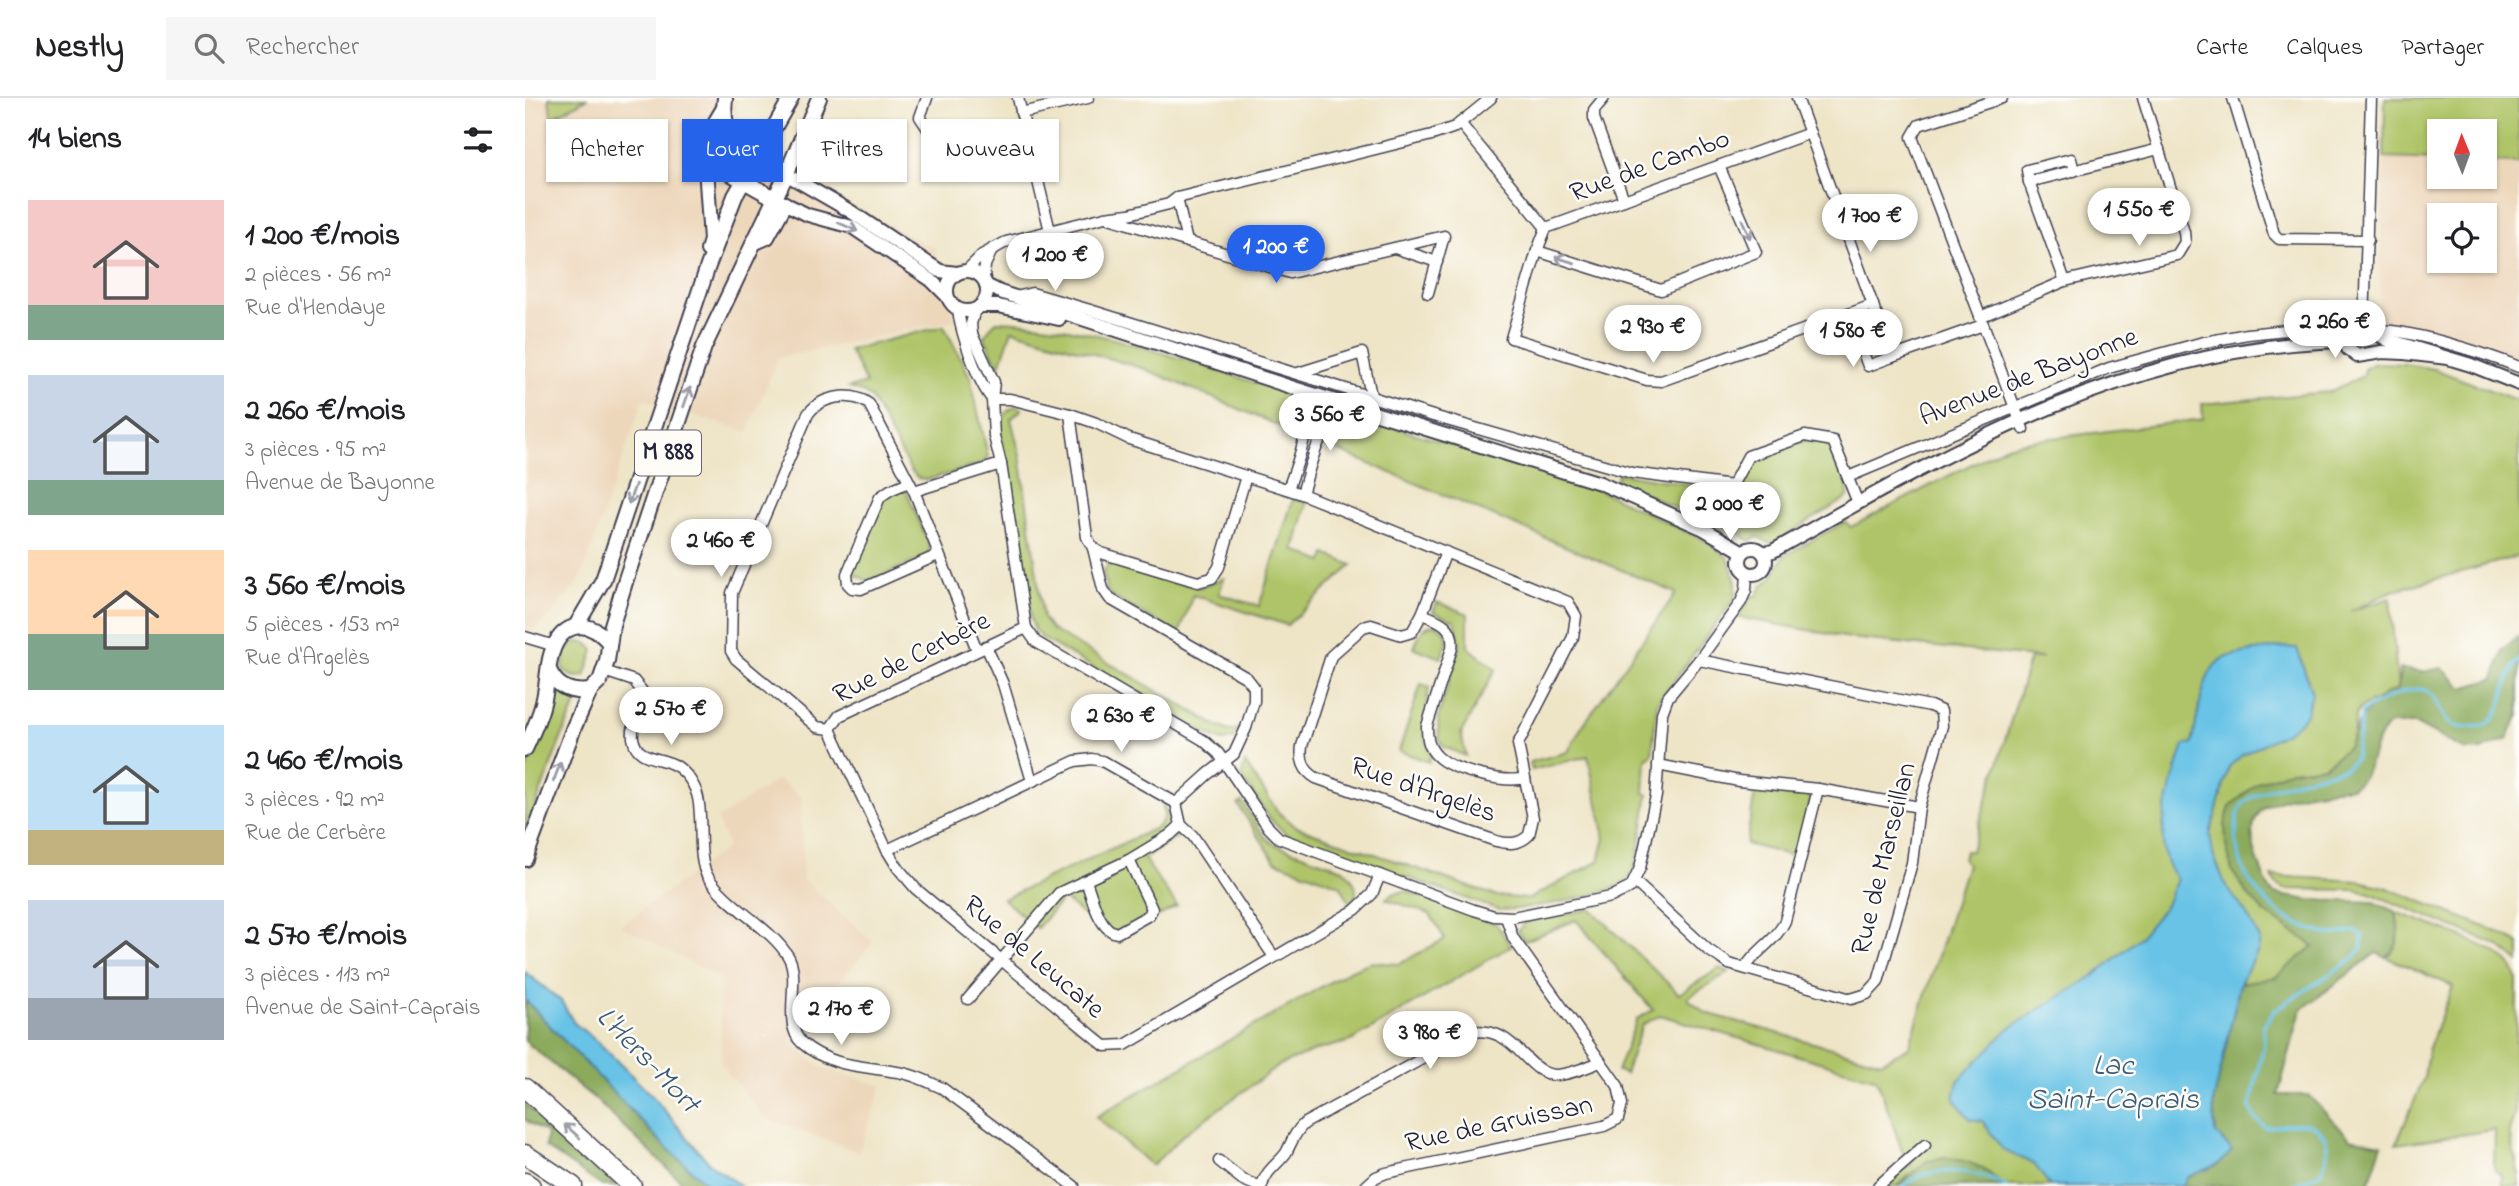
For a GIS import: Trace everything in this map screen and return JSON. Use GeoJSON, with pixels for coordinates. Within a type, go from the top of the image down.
{"type":"FeatureCollection","features":[{"type":"Feature","properties":{"kind":"highway"},"geometry":{"type":"LineString","coordinates":[[525,1088],[632,1186]]}},
{"type":"Feature","properties":{"kind":"highway"},"geometry":{"type":"LineString","coordinates":[[525,1154],[573,1186]]}},
{"type":"Feature","properties":{"kind":"highway"},"geometry":{"type":"LineString","coordinates":[[525,1182],[531,1186]]}},
{"type":"Feature","properties":{"kind":"main road","name":"M 888"},"geometry":{"type":"LineString","coordinates":[[609,642],[626,579],[704,347],[753,243],[779,201],[786,175],[819,98]]}},
{"type":"Feature","properties":{"kind":"main road","name":"M 888"},"geometry":{"type":"LineString","coordinates":[[779,119],[789,101]]}},
{"type":"Feature","properties":{"kind":"main road"},"geometry":{"type":"LineString","coordinates":[[717,119],[724,103]]}},
{"type":"Feature","properties":{"kind":"main road"},"geometry":{"type":"LineString","coordinates":[[707,182],[711,240],[704,260],[708,267]]}},
{"type":"Feature","properties":{"kind":"main road","name":"M 888"},"geometry":{"type":"LineString","coordinates":[[576,626],[603,580],[708,267],[735,196],[743,182]]}},
{"type":"Feature","properties":{"kind":"main road"},"geometry":{"type":"LineString","coordinates":[[746,182],[779,201]]}},
{"type":"Feature","properties":{"kind":"main road"},"geometry":{"type":"LineString","coordinates":[[525,749],[542,706],[555,646],[560,636],[576,626],[594,629],[609,642],[604,671],[600,681],[590,691],[574,727],[525,859]]}},
{"type":"Feature","properties":{"kind":"main road"},"geometry":{"type":"LineString","coordinates":[[549,670],[564,688],[590,691]]}},
{"type":"Feature","properties":{"kind":"street"},"geometry":{"type":"LineString","coordinates":[[921,119],[927,98]]}},
{"type":"Feature","properties":{"kind":"street"},"geometry":{"type":"LineString","coordinates":[[1018,98],[1050,231]]}},
{"type":"Feature","properties":{"kind":"street"},"geometry":{"type":"LineString","coordinates":[[1021,113],[1088,98]]}},
{"type":"Feature","properties":{"kind":"street"},"geometry":{"type":"LineString","coordinates":[[1473,98],[1476,110]]}},
{"type":"Feature","properties":{"kind":"street"},"geometry":{"type":"LineString","coordinates":[[947,296],[947,285],[961,272],[993,248],[1006,242],[1169,204],[1177,198],[1410,141],[1455,127],[1491,98]]}},
{"type":"Feature","properties":{"kind":"street"},"geometry":{"type":"LineString","coordinates":[[1604,98],[1594,110],[1594,118],[1624,200]]}},
{"type":"Feature","properties":{"kind":"street"},"geometry":{"type":"LineString","coordinates":[[1797,98],[1892,357]]}},
{"type":"Feature","properties":{"kind":"street"},"geometry":{"type":"LineString","coordinates":[[2002,98],[1919,125],[1912,137],[2022,425]]}},
{"type":"Feature","properties":{"kind":"street"},"geometry":{"type":"LineString","coordinates":[[1849,315],[1868,366],[1982,321],[2065,281],[2177,255],[2182,249],[2184,232],[2143,98]]}},
{"type":"Feature","properties":{"kind":"street"},"geometry":{"type":"LineString","coordinates":[[2233,98],[2274,233],[2279,239],[2368,240]]}},
{"type":"Feature","properties":{"kind":"street"},"geometry":{"type":"LineString","coordinates":[[2369,355],[2377,344],[2371,330],[2368,240],[2371,98]]}},
{"type":"Feature","properties":{"kind":"street"},"geometry":{"type":"LineString","coordinates":[[1460,123],[1546,228],[1511,338],[1647,380],[1661,381],[1873,305]]}},
{"type":"Feature","properties":{"kind":"street","name":"Rue de Cambo"},"geometry":{"type":"LineString","coordinates":[[1546,228],[1810,133]]}},
{"type":"Feature","properties":{"kind":"street"},"geometry":{"type":"LineString","coordinates":[[2065,281],[2029,182],[2159,149]]}},
{"type":"Feature","properties":{"kind":"street"},"geometry":{"type":"LineString","coordinates":[[1537,251],[1661,290],[1756,252],[1719,166]]}},
{"type":"Feature","properties":{"kind":"street"},"geometry":{"type":"LineString","coordinates":[[783,173],[850,211],[940,271],[976,273],[993,290],[1083,317],[1298,373],[1373,398],[1632,473],[1732,486]]}},
{"type":"Feature","properties":{"kind":"street"},"geometry":{"type":"LineString","coordinates":[[1177,198],[1187,242]]}},
{"type":"Feature","properties":{"kind":"street"},"geometry":{"type":"LineString","coordinates":[[779,201],[809,215],[852,227],[931,280],[958,309],[966,346],[985,391],[992,399]]}},
{"type":"Feature","properties":{"kind":"street"},"geometry":{"type":"LineString","coordinates":[[1105,217],[1290,273],[1444,236],[1428,293]]}},
{"type":"Feature","properties":{"kind":"street"},"geometry":{"type":"LineString","coordinates":[[993,248],[985,265],[987,294],[971,324],[972,334],[994,382],[993,436],[1001,464],[1026,628],[1036,642],[1203,740],[1225,762],[1269,828],[1279,838],[1474,910],[1506,917],[1611,897],[1625,891],[1635,882],[1640,868],[1655,796],[1662,713],[1668,697],[1741,602],[1747,590],[1747,573]]}},
{"type":"Feature","properties":{"kind":"street"},"geometry":{"type":"LineString","coordinates":[[1395,248],[1437,262]]}},
{"type":"Feature","properties":{"kind":"street"},"geometry":{"type":"LineString","coordinates":[[958,309],[1002,306],[1083,317],[1110,329],[1600,483],[1704,529],[1743,551],[1754,548],[1763,553],[1766,562],[1757,574],[1747,573],[1740,566],[1743,551]]}},
{"type":"Feature","properties":{"kind":"street","name":"Avenue de Bayonne"},"geometry":{"type":"LineString","coordinates":[[1847,477],[2109,368],[2178,348],[2247,334],[2297,329],[2311,341]]}},
{"type":"Feature","properties":{"kind":"street"},"geometry":{"type":"LineString","coordinates":[[2448,358],[2404,353],[2363,357],[2354,355],[2348,349],[2346,341],[2351,329],[2388,331],[2478,352],[2519,367]]}},
{"type":"Feature","properties":{"kind":"street"},"geometry":{"type":"LineString","coordinates":[[2371,330],[2398,344],[2448,358],[2519,384]]}},
{"type":"Feature","properties":{"kind":"street","name":"Avenue de Bayonne"},"geometry":{"type":"LineString","coordinates":[[1763,553],[1773,551],[1941,457],[2022,425],[2106,385],[2150,370],[2253,348],[2311,341],[2346,341]]}},
{"type":"Feature","properties":{"kind":"street"},"geometry":{"type":"LineString","coordinates":[[1298,373],[1362,353],[1373,398],[1368,410]]}},
{"type":"Feature","properties":{"kind":"street"},"geometry":{"type":"LineString","coordinates":[[1289,489],[1307,434],[1305,411],[1297,389]]}},
{"type":"Feature","properties":{"kind":"street","name":"Rue de Cerbère"},"geometry":{"type":"LineString","coordinates":[[1026,628],[981,648],[839,716],[830,729],[817,727],[736,659],[730,644],[732,593],[808,414],[820,402],[852,396],[869,404],[911,487],[981,648],[1003,684],[1032,781]]}},
{"type":"Feature","properties":{"kind":"street","name":"Rue d'Argelès"},"geometry":{"type":"LineString","coordinates":[[992,399],[1010,399],[1070,414],[1129,439],[1289,489],[1302,494],[1563,599],[1575,611],[1577,624],[1573,637],[1518,744],[1533,824],[1525,839],[1511,844],[1316,778],[1306,770],[1301,759],[1302,746],[1331,656],[1363,627],[1371,625],[1397,635],[1406,634],[1415,628],[1446,552]]}},
{"type":"Feature","properties":{"kind":"street"},"geometry":{"type":"LineString","coordinates":[[1302,494],[1318,440],[1332,419],[1349,405]]}},
{"type":"Feature","properties":{"kind":"street"},"geometry":{"type":"LineString","coordinates":[[1070,414],[1087,537],[1093,548],[1103,589],[1110,599],[1252,683],[1255,694],[1238,748],[1176,803]]}},
{"type":"Feature","properties":{"kind":"street"},"geometry":{"type":"LineString","coordinates":[[1704,529],[1748,456],[1805,436],[1833,441],[1858,503]]}},
{"type":"Feature","properties":{"kind":"street"},"geometry":{"type":"LineString","coordinates":[[939,555],[862,589],[852,588],[848,584],[847,574],[880,497],[890,490],[1001,464]]}},
{"type":"Feature","properties":{"kind":"street"},"geometry":{"type":"LineString","coordinates":[[1093,548],[1198,582],[1212,578],[1219,567],[1246,476]]}},
{"type":"Feature","properties":{"kind":"street"},"geometry":{"type":"LineString","coordinates":[[1422,614],[1447,625],[1453,640],[1428,720],[1429,746],[1441,760],[1487,778],[1525,778]]}},
{"type":"Feature","properties":{"kind":"street"},"geometry":{"type":"LineString","coordinates":[[525,637],[555,646]]}},
{"type":"Feature","properties":{"kind":"street","name":"Rue de Marseillan"},"geometry":{"type":"LineString","coordinates":[[1635,882],[1707,949],[1728,964],[1845,998],[1863,997],[1878,982],[1912,863],[1919,807],[1943,726],[1943,715],[1936,708],[1699,660]]}},
{"type":"Feature","properties":{"kind":"street"},"geometry":{"type":"LineString","coordinates":[[604,671],[634,681],[642,691],[633,737],[641,753],[672,763],[687,775],[693,785],[700,808],[699,833],[706,874],[727,900],[784,949],[791,961],[793,1028],[800,1041],[822,1056],[844,1065],[903,1073],[942,1088],[1074,1186]]}},
{"type":"Feature","properties":{"kind":"street","name":"Rue de Leucate"},"geometry":{"type":"LineString","coordinates":[[830,729],[898,869],[916,889],[1000,961],[1100,1043],[1112,1047],[1125,1045],[1355,910],[1372,894],[1380,875]]}},
{"type":"Feature","properties":{"kind":"street"},"geometry":{"type":"LineString","coordinates":[[887,850],[1075,761],[1092,759],[1112,767],[1176,803],[1181,825],[1193,836],[1275,957]]}},
{"type":"Feature","properties":{"kind":"street"},"geometry":{"type":"LineString","coordinates":[[1658,765],[1747,782],[1818,789],[1919,807]]}},
{"type":"Feature","properties":{"kind":"street"},"geometry":{"type":"LineString","coordinates":[[1745,968],[1759,949],[1779,932],[1785,921],[1818,789]]}},
{"type":"Feature","properties":{"kind":"street"},"geometry":{"type":"LineString","coordinates":[[968,999],[1059,893],[1129,860],[1170,835],[1181,825]]}},
{"type":"Feature","properties":{"kind":"street"},"geometry":{"type":"LineString","coordinates":[[1086,881],[1105,928],[1117,933],[1151,913],[1145,891],[1129,860]]}},
{"type":"Feature","properties":{"kind":"street","name":"Rue de Gruissan"},"geometry":{"type":"LineString","coordinates":[[1366,1186],[1386,1173],[1614,1122],[1620,1115],[1621,1091],[1513,937],[1506,917]]}},
{"type":"Feature","properties":{"kind":"street"},"geometry":{"type":"LineString","coordinates":[[1219,1161],[1236,1175],[1260,1186],[1305,1123],[1471,1032],[1497,1033],[1541,1070],[1551,1074],[1565,1073],[1600,1062]]}},
{"type":"Feature","properties":{"kind":"street"},"geometry":{"type":"LineString","coordinates":[[1878,1186],[1924,1144]]}},
{"type":"Feature","properties":{"kind":"shaded area"},"geometry":{"type":"Polygon","coordinates":[[[525,98],[735,98],[740,119],[682,119],[682,182],[783,182],[783,157],[797,168],[797,182],[815,182],[828,192],[935,249],[955,320],[778,358],[748,432],[643,400],[581,578],[558,607],[535,629],[525,628],[525,98]]]}},
{"type":"Feature","properties":{"kind":"shaded area"},"geometry":{"type":"Polygon","coordinates":[[[2384,158],[2427,160],[2427,189],[2497,189],[2497,162],[2519,163],[2518,357],[2445,333],[2383,322],[2379,317],[2384,158]]]}},
{"type":"Feature","properties":{"kind":"shaded area"},"geometry":{"type":"Polygon","coordinates":[[[778,779],[801,797],[803,879],[873,942],[789,1042],[823,1068],[882,1086],[859,1152],[765,1118],[721,1064],[720,978],[620,926],[728,847],[717,819],[778,779]]]}},
{"type":"Feature","properties":{"kind":"green space"},"geometry":{"type":"Polygon","coordinates":[[[549,98],[588,98],[555,116],[556,119],[552,119],[549,98]]]}},
{"type":"Feature","properties":{"kind":"green space"},"geometry":{"type":"Polygon","coordinates":[[[2385,98],[2519,98],[2519,163],[2497,162],[2497,119],[2427,119],[2427,160],[2384,158],[2385,98]]]}},
{"type":"Feature","properties":{"kind":"green space"},"geometry":{"type":"Polygon","coordinates":[[[996,321],[1071,329],[1108,338],[1289,394],[1296,418],[1296,433],[1145,369],[1012,330],[999,368],[984,336],[996,321]]]}},
{"type":"Feature","properties":{"kind":"green space"},"geometry":{"type":"Polygon","coordinates":[[[944,326],[970,377],[988,456],[983,463],[976,466],[926,480],[918,478],[911,471],[871,398],[849,388],[866,383],[849,350],[944,326]]]}},
{"type":"Feature","properties":{"kind":"green space"},"geometry":{"type":"Polygon","coordinates":[[[2375,363],[2434,369],[2519,401],[2519,556],[2392,591],[2351,611],[2390,598],[2398,690],[2360,708],[2356,715],[2352,742],[2341,763],[2248,792],[2237,866],[2326,939],[2270,1002],[2265,1186],[1989,1186],[1909,1175],[1898,1186],[1883,1186],[1912,1165],[1903,1153],[1877,1079],[1660,1015],[1642,1025],[1625,1074],[1617,1071],[1637,1019],[1653,1010],[1576,920],[1525,941],[1518,932],[1524,922],[1591,909],[1679,994],[1720,968],[1729,972],[1687,998],[1706,1013],[1881,1062],[1909,1047],[1967,864],[1963,859],[1965,851],[1971,851],[2030,658],[2043,658],[1850,638],[1737,617],[1752,596],[1757,596],[1763,585],[1772,578],[1784,556],[1845,522],[1851,527],[2006,446],[2203,419],[2202,404],[2329,392],[2363,376],[2364,369],[2375,363]]]}},
{"type":"Feature","properties":{"kind":"green space"},"geometry":{"type":"Polygon","coordinates":[[[1017,406],[1022,409],[1011,419],[1020,455],[1043,618],[1052,630],[1216,725],[1229,731],[1240,729],[1233,739],[1223,741],[1211,736],[1042,638],[1035,631],[1000,429],[1005,414],[1017,406]]]}},
{"type":"Feature","properties":{"kind":"green space"},"geometry":{"type":"Polygon","coordinates":[[[1359,417],[1593,487],[1710,543],[1728,558],[1736,582],[1735,598],[1657,704],[1652,754],[1646,759],[1644,793],[1648,795],[1638,851],[1632,872],[1620,885],[1567,901],[1499,910],[1287,835],[1272,821],[1241,776],[1245,763],[1278,812],[1294,826],[1496,896],[1529,899],[1599,861],[1605,838],[1588,756],[1532,770],[1530,762],[1568,752],[1581,728],[1676,593],[1325,445],[1340,428],[1359,417]]]}},
{"type":"Feature","properties":{"kind":"green space"},"geometry":{"type":"Polygon","coordinates":[[[1805,440],[1825,443],[1832,447],[1848,488],[1848,497],[1772,544],[1758,537],[1749,541],[1742,535],[1717,526],[1714,519],[1735,493],[1753,458],[1805,440]]]}},
{"type":"Feature","properties":{"kind":"green space"},"geometry":{"type":"Polygon","coordinates":[[[1618,473],[1721,490],[1710,513],[1700,519],[1616,481],[1618,473]]]}},
{"type":"Feature","properties":{"kind":"green space"},"geometry":{"type":"Polygon","coordinates":[[[902,489],[906,490],[930,547],[927,557],[868,581],[852,573],[884,497],[902,489]]]}},
{"type":"Feature","properties":{"kind":"green space"},"geometry":{"type":"Polygon","coordinates":[[[1293,499],[1307,503],[1294,550],[1323,562],[1326,554],[1352,565],[1287,625],[1193,595],[1179,634],[1107,591],[1103,572],[1107,566],[1119,563],[1199,588],[1224,578],[1219,594],[1259,606],[1293,499]]]}},
{"type":"Feature","properties":{"kind":"green space"},"geometry":{"type":"Polygon","coordinates":[[[1437,602],[1468,614],[1468,647],[1496,669],[1461,733],[1466,756],[1444,747],[1439,738],[1438,718],[1460,644],[1455,621],[1433,612],[1437,602]]]}},
{"type":"Feature","properties":{"kind":"green space"},"geometry":{"type":"Polygon","coordinates":[[[1436,625],[1444,629],[1448,640],[1441,658],[1414,648],[1424,629],[1436,625]]]}},
{"type":"Feature","properties":{"kind":"green space"},"geometry":{"type":"Polygon","coordinates":[[[2519,636],[2519,715],[2507,739],[2481,750],[2467,751],[2416,724],[2391,724],[2378,739],[2365,774],[2359,782],[2352,787],[2305,794],[2271,804],[2263,809],[2254,825],[2254,849],[2265,881],[2274,894],[2309,900],[2374,902],[2396,912],[2398,937],[2391,953],[2386,957],[2376,953],[2301,1010],[2278,1095],[2308,1095],[2350,1138],[2382,1144],[2368,1186],[2182,1186],[2188,1177],[2219,1164],[2213,1104],[2240,983],[2276,977],[2314,946],[2265,913],[2232,871],[2226,845],[2225,824],[2230,806],[2259,782],[2291,770],[2324,766],[2348,747],[2362,716],[2385,694],[2398,690],[2400,669],[2422,672],[2442,668],[2463,688],[2494,679],[2503,649],[2519,636]]]}},
{"type":"Feature","properties":{"kind":"green space"},"geometry":{"type":"Polygon","coordinates":[[[575,642],[587,643],[594,650],[585,676],[572,676],[562,667],[567,651],[575,642]]]}},
{"type":"Feature","properties":{"kind":"green space"},"geometry":{"type":"Polygon","coordinates":[[[1421,684],[1429,687],[1425,722],[1431,756],[1429,762],[1399,751],[1421,684]]]}},
{"type":"Feature","properties":{"kind":"green space"},"geometry":{"type":"Polygon","coordinates":[[[556,692],[578,700],[525,833],[525,771],[549,720],[556,692]]]}},
{"type":"Feature","properties":{"kind":"green space"},"geometry":{"type":"Polygon","coordinates":[[[1756,787],[1808,792],[1812,795],[1797,857],[1746,844],[1756,787]]]}},
{"type":"Feature","properties":{"kind":"green space"},"geometry":{"type":"Polygon","coordinates":[[[1242,802],[1265,837],[1274,844],[1343,869],[1353,881],[1356,890],[1351,904],[1340,885],[1275,861],[1238,805],[1242,802]]]}},
{"type":"Feature","properties":{"kind":"green space"},"geometry":{"type":"Polygon","coordinates":[[[1163,805],[1179,835],[1144,859],[1177,906],[1114,941],[1063,898],[1037,928],[1003,899],[1158,827],[1164,818],[1163,805]]]}},
{"type":"Feature","properties":{"kind":"green space"},"geometry":{"type":"Polygon","coordinates":[[[2272,876],[2359,881],[2385,887],[2519,943],[2519,962],[2499,946],[2370,893],[2355,890],[2285,889],[2276,884],[2272,876]]]}},
{"type":"Feature","properties":{"kind":"green space"},"geometry":{"type":"Polygon","coordinates":[[[1406,891],[1496,924],[1511,946],[1351,1041],[1317,1050],[1280,1065],[1184,1134],[1152,1166],[1096,1117],[1349,971],[1371,962],[1399,964],[1445,939],[1430,914],[1386,899],[1392,894],[1406,891]]]}},
{"type":"Feature","properties":{"kind":"green space"},"geometry":{"type":"Polygon","coordinates":[[[2396,912],[2485,947],[2507,961],[2513,969],[2517,980],[2515,1113],[2509,1132],[2519,1186],[2502,1186],[2502,1176],[2494,1169],[2495,1130],[2396,1144],[2424,1078],[2428,1050],[2453,986],[2386,957],[2397,943],[2396,912]]]}},
{"type":"Feature","properties":{"kind":"green space"},"geometry":{"type":"Polygon","coordinates":[[[525,1000],[665,1146],[709,1186],[686,1186],[597,1101],[525,1041],[525,1000]]]}},
{"type":"Feature","properties":{"kind":"green space"},"geometry":{"type":"Polygon","coordinates":[[[525,1104],[617,1186],[602,1186],[545,1147],[547,1133],[525,1120],[525,1104]]]}},
{"type":"Feature","properties":{"kind":"green space"},"geometry":{"type":"Polygon","coordinates":[[[1945,1158],[1977,1166],[2004,1186],[1898,1186],[1927,1161],[1945,1158]]]}},
{"type":"Feature","properties":{"kind":"water","name":"Lac Saint-Caprais"},"geometry":{"type":"Polygon","coordinates":[[[2282,647],[2297,648],[2312,693],[2306,714],[2287,732],[2242,755],[2229,767],[2210,834],[2213,854],[2226,886],[2246,913],[2260,939],[2258,951],[2240,983],[2213,1104],[2215,1132],[2232,1151],[2219,1164],[2188,1177],[2182,1186],[2050,1186],[2034,1164],[2003,1150],[1982,1121],[1970,1119],[1954,1099],[1958,1081],[2008,1029],[2095,975],[2140,937],[2166,905],[2177,879],[2164,852],[2164,821],[2184,745],[2192,744],[2207,678],[2223,659],[2282,647]]]}},
{"type":"Feature","properties":{"kind":"water"},"geometry":{"type":"Polygon","coordinates":[[[525,972],[561,1001],[574,1023],[600,1044],[653,1097],[710,1164],[741,1186],[709,1186],[665,1146],[525,1000],[525,972]]]}},
{"type":"Feature","properties":{"kind":"waterway"},"geometry":{"type":"LineString","coordinates":[[2291,1186],[2320,1173],[2327,1146],[2323,1134],[2311,1125],[2294,1124],[2266,1128],[2254,1117],[2250,1107],[2264,1044],[2263,1026],[2275,1010],[2353,959],[2361,949],[2363,936],[2355,931],[2332,934],[2311,930],[2278,912],[2264,899],[2243,868],[2237,850],[2236,824],[2240,808],[2264,791],[2346,768],[2355,758],[2362,712],[2403,692],[2421,689],[2427,691],[2437,702],[2446,720],[2458,727],[2489,723],[2499,710],[2510,676],[2519,660]]}},
{"type":"Feature","properties":{"kind":"waterway"},"geometry":{"type":"LineString","coordinates":[[1903,1186],[1927,1174],[1954,1171],[1981,1176],[2006,1186]]}},
{"type":"Feature","properties":{"kind":"water label","name":"L'Hers-Mort"},"geometry":{"type":"Point","coordinates":[647,1061]}}]}
